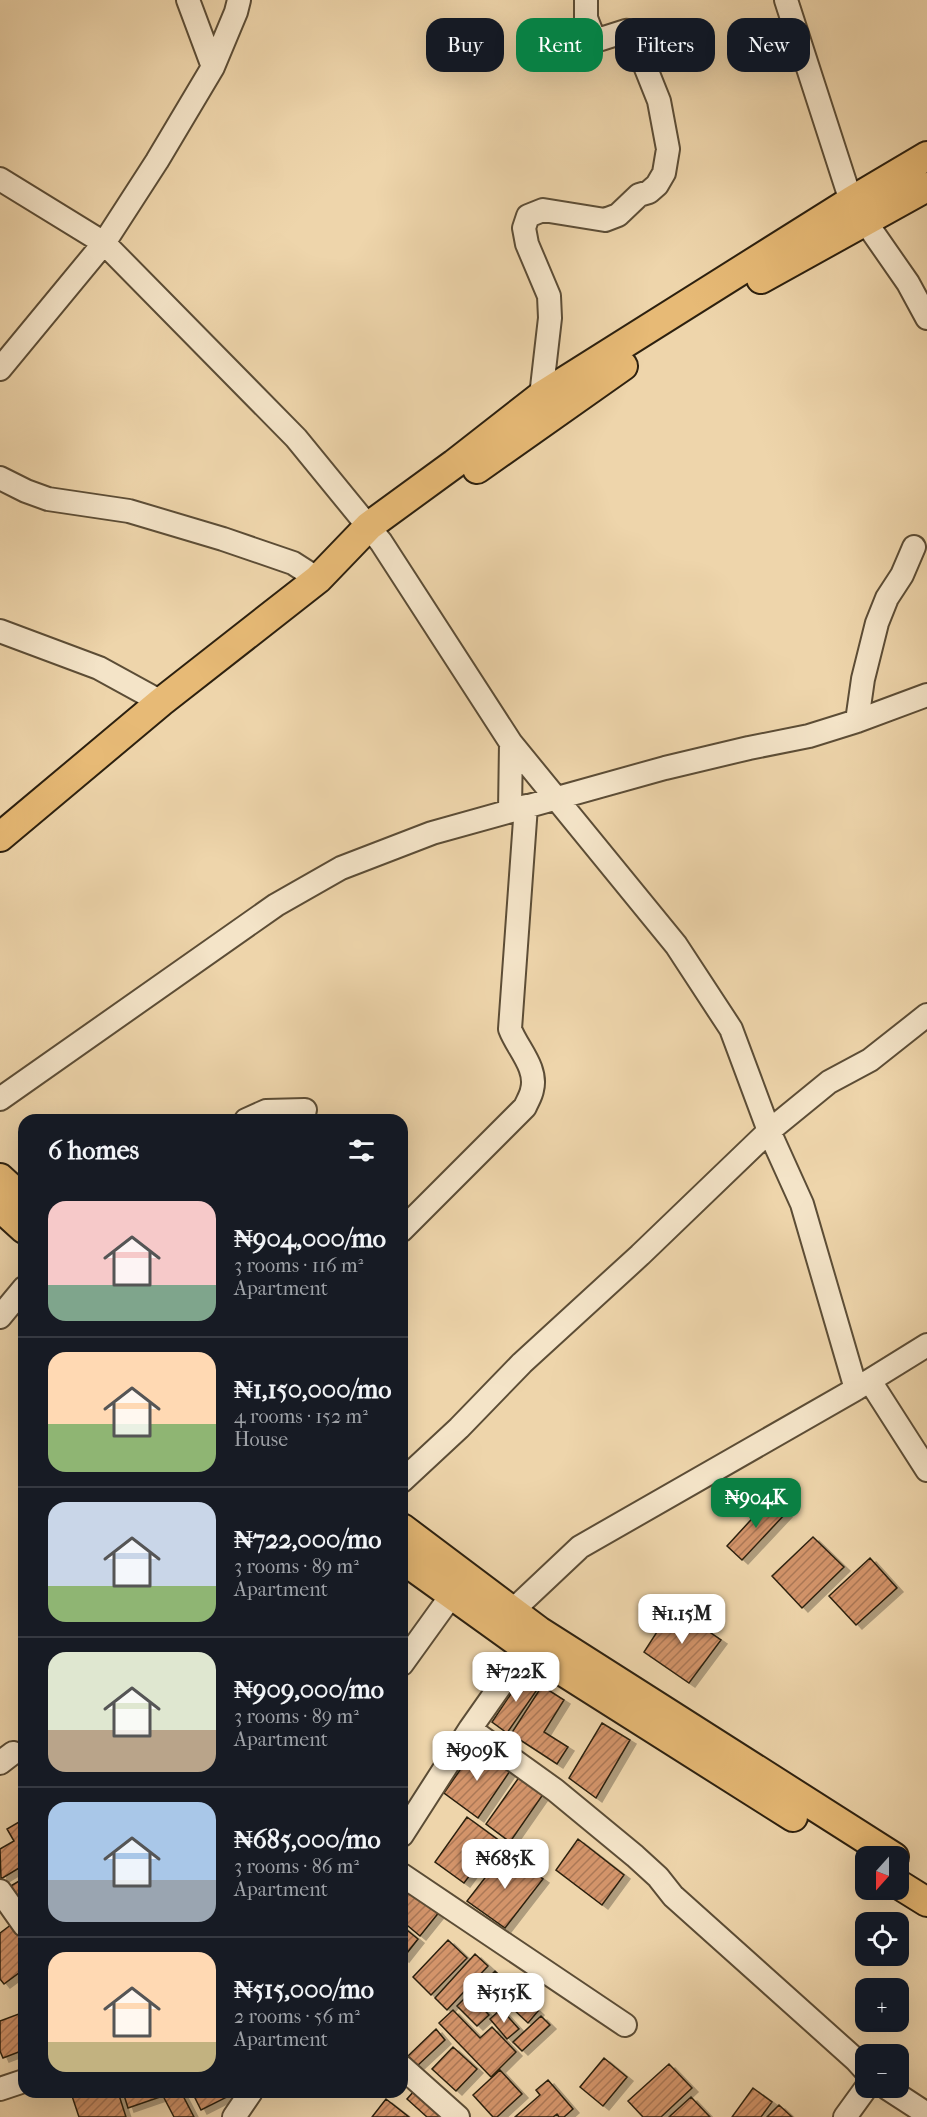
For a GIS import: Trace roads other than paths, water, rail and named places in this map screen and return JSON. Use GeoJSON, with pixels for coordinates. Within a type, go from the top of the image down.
{"type":"FeatureCollection","features":[{"type":"Feature","properties":{"kind":"main road"},"geometry":{"type":"LineString","coordinates":[[375,534],[461,480],[613,373],[749,286],[859,211],[927,156]]}},
{"type":"Feature","properties":{"kind":"main road"},"geometry":{"type":"LineString","coordinates":[[0,837],[161,702],[318,579],[359,556],[375,534],[454,464],[541,396],[859,211],[927,187]]}},
{"type":"Feature","properties":{"kind":"main road"},"geometry":{"type":"LineString","coordinates":[[0,1178],[18,1194]]}},
{"type":"Feature","properties":{"kind":"main road"},"geometry":{"type":"LineString","coordinates":[[0,1207],[18,1224]]}},
{"type":"Feature","properties":{"kind":"main road"},"geometry":{"type":"LineString","coordinates":[[408,1533],[505,1620],[532,1640],[855,1855]]}},
{"type":"Feature","properties":{"kind":"main road"},"geometry":{"type":"LineString","coordinates":[[408,1564],[451,1596],[505,1620]]}},
{"type":"Feature","properties":{"kind":"main road"},"geometry":{"type":"LineString","coordinates":[[532,1640],[876,1846]]}},
{"type":"Feature","properties":{"kind":"main road"},"geometry":{"type":"LineString","coordinates":[[909,1867],[927,1878]]}},
{"type":"Feature","properties":{"kind":"main road"},"geometry":{"type":"LineString","coordinates":[[909,1891],[927,1902]]}},
{"type":"Feature","properties":{"kind":"street"},"geometry":{"type":"LineString","coordinates":[[188,0],[213,67]]}},
{"type":"Feature","properties":{"kind":"street"},"geometry":{"type":"LineString","coordinates":[[0,369],[105,243],[213,67],[239,0]]}},
{"type":"Feature","properties":{"kind":"street"},"geometry":{"type":"LineString","coordinates":[[541,396],[550,318],[549,296],[527,244],[524,228],[528,216],[543,210],[605,219],[618,214],[639,195],[657,186],[664,173],[669,149],[659,101],[635,41],[626,31],[601,39],[593,36],[586,18],[586,0]]}},
{"type":"Feature","properties":{"kind":"street"},"geometry":{"type":"LineString","coordinates":[[786,0],[859,211],[908,283],[927,318]]}},
{"type":"Feature","properties":{"kind":"street"},"geometry":{"type":"LineString","coordinates":[[0,179],[105,243],[296,438],[375,534],[511,742],[676,945],[731,1029],[769,1131],[802,1204],[863,1385],[927,1470]]}},
{"type":"Feature","properties":{"kind":"street"},"geometry":{"type":"LineString","coordinates":[[0,478],[26,492],[48,499],[129,511],[223,538],[293,563],[318,579]]}},
{"type":"Feature","properties":{"kind":"street"},"geometry":{"type":"LineString","coordinates":[[857,721],[863,679],[877,623],[886,598],[902,575],[914,548]]}},
{"type":"Feature","properties":{"kind":"street"},"geometry":{"type":"LineString","coordinates":[[0,632],[99,668],[161,702]]}},
{"type":"Feature","properties":{"kind":"street"},"geometry":{"type":"LineString","coordinates":[[0,1099],[276,905],[341,868],[432,833],[556,797],[749,748],[809,736],[927,695]]}},
{"type":"Feature","properties":{"kind":"street"},"geometry":{"type":"LineString","coordinates":[[408,1224],[525,1107],[533,1087],[530,1066],[514,1041],[510,1029],[518,809],[511,742]]}},
{"type":"Feature","properties":{"kind":"street"},"geometry":{"type":"LineString","coordinates":[[408,1475],[530,1356],[640,1255],[769,1131],[829,1082],[870,1060],[927,1015]]}},
{"type":"Feature","properties":{"kind":"street"},"geometry":{"type":"LineString","coordinates":[[261,1114],[305,1110]]}},
{"type":"Feature","properties":{"kind":"street"},"geometry":{"type":"LineString","coordinates":[[0,1317],[18,1295]]}},
{"type":"Feature","properties":{"kind":"street"},"geometry":{"type":"LineString","coordinates":[[505,1620],[580,1547],[863,1385],[927,1345]]}},
{"type":"Feature","properties":{"kind":"street"},"geometry":{"type":"LineString","coordinates":[[408,1656],[451,1596]]}},
{"type":"Feature","properties":{"kind":"street"},"geometry":{"type":"LineString","coordinates":[[408,1826],[470,1729],[532,1640]]}},
{"type":"Feature","properties":{"kind":"street"},"geometry":{"type":"LineString","coordinates":[[470,1729],[555,1790],[635,1856],[658,1877],[673,1896],[855,2059]]}},
{"type":"Feature","properties":{"kind":"street"},"geometry":{"type":"LineString","coordinates":[[408,1879],[625,2025]]}},
{"type":"Feature","properties":{"kind":"street"},"geometry":{"type":"LineString","coordinates":[[0,1892],[18,1917]]}},
{"type":"Feature","properties":{"kind":"street"},"geometry":{"type":"LineString","coordinates":[[408,2072],[459,2117]]}},
{"type":"Feature","properties":{"kind":"street"},"geometry":{"type":"LineString","coordinates":[[0,2089],[18,2083]]}},
{"type":"Feature","properties":{"kind":"street"},"geometry":{"type":"LineString","coordinates":[[234,2117],[247,2098]]}},
{"type":"Feature","properties":{"kind":"street"},"geometry":{"type":"LineString","coordinates":[[845,2117],[859,2098]]}},
{"type":"Feature","properties":{"kind":"street"},"geometry":{"type":"LineString","coordinates":[[902,2098],[927,2114]]}}]}
